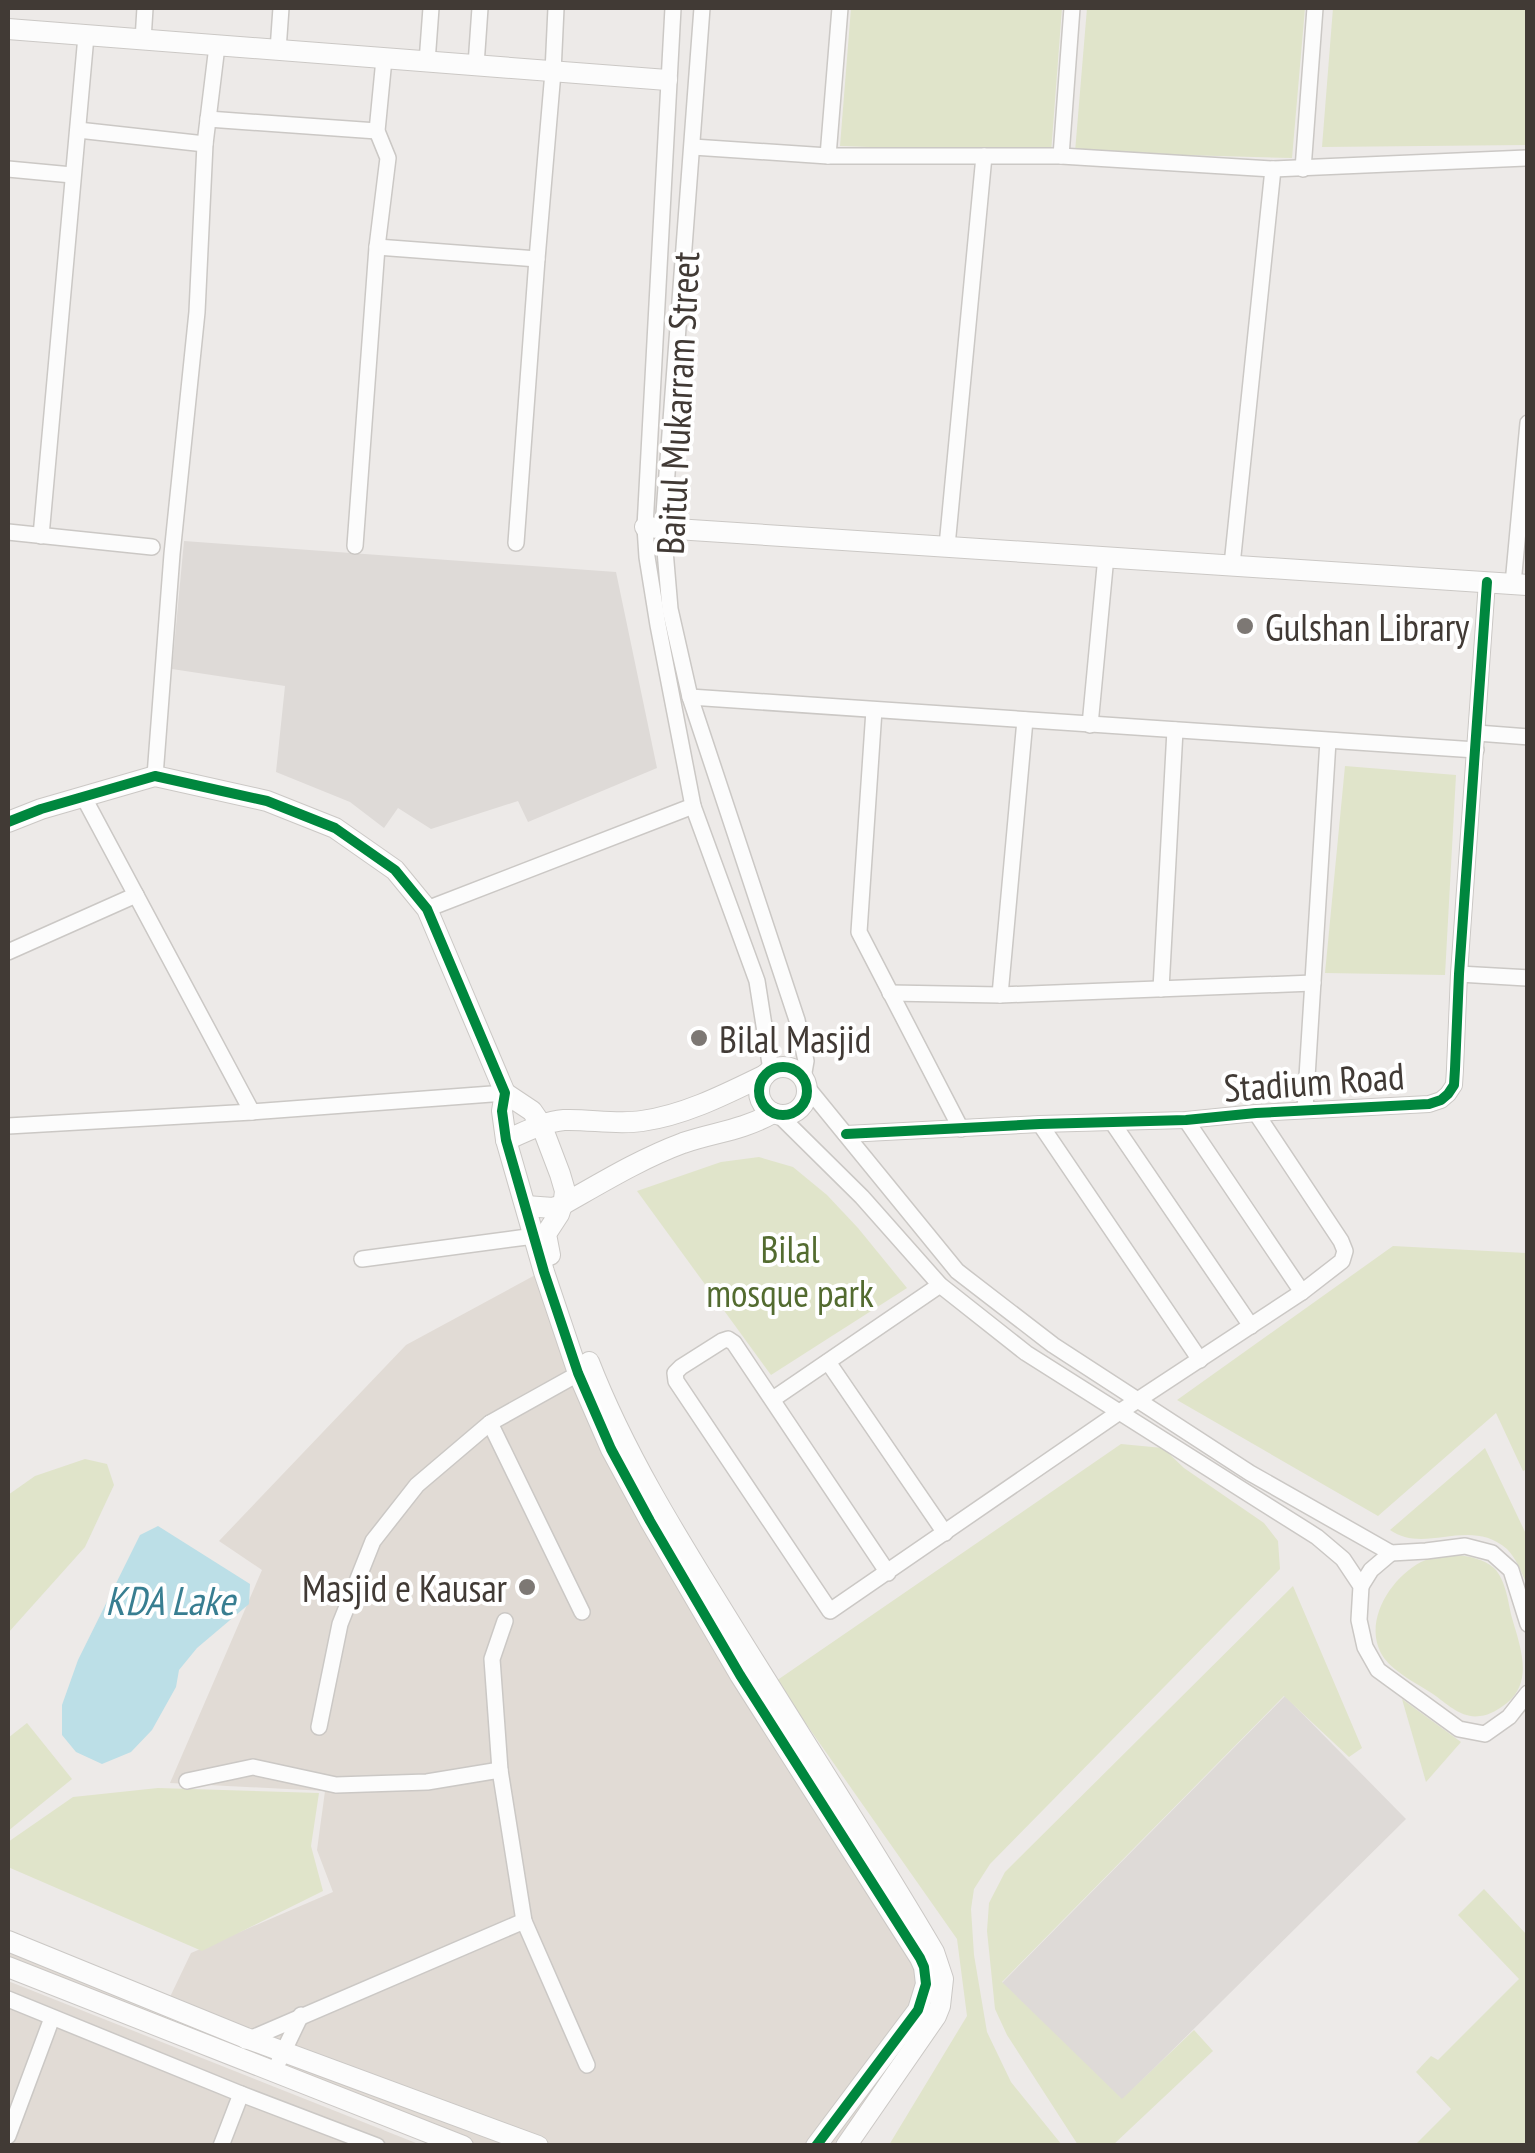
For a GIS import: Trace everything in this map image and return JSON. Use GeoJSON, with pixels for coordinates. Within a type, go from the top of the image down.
{"type":"FeatureCollection","features":[{"type":"Feature","properties":{"kind":"street"},"geometry":{"type":"LineString","coordinates":[[142,40],[146,8]]}},
{"type":"Feature","properties":{"kind":"street"},"geometry":{"type":"LineString","coordinates":[[278,50],[281,8]]}},
{"type":"Feature","properties":{"kind":"street"},"geometry":{"type":"LineString","coordinates":[[427,62],[431,8]]}},
{"type":"Feature","properties":{"kind":"street"},"geometry":{"type":"LineString","coordinates":[[476,66],[480,8]]}},
{"type":"Feature","properties":{"kind":"street"},"geometry":{"type":"LineString","coordinates":[[516,544],[556,8]]}},
{"type":"Feature","properties":{"kind":"street","name":"Baitul Mukarram Street"},"geometry":{"type":"LineString","coordinates":[[673,8],[667,80],[654,527],[690,697],[797,1020],[806,1060],[805,1082]]}},
{"type":"Feature","properties":{"kind":"street","name":"Baitul Mukarram Street"},"geometry":{"type":"LineString","coordinates":[[702,8],[693,146],[654,527],[647,557],[693,806],[757,981],[768,1072]]}},
{"type":"Feature","properties":{"kind":"street"},"geometry":{"type":"LineString","coordinates":[[828,156],[840,8]]}},
{"type":"Feature","properties":{"kind":"street"},"geometry":{"type":"LineString","coordinates":[[1060,156],[1072,8]]}},
{"type":"Feature","properties":{"kind":"street"},"geometry":{"type":"LineString","coordinates":[[1303,169],[1316,8]]}},
{"type":"Feature","properties":{"kind":"street"},"geometry":{"type":"LineString","coordinates":[[8,30],[696,82]]}},
{"type":"Feature","properties":{"kind":"street"},"geometry":{"type":"LineString","coordinates":[[41,536],[86,36]]}},
{"type":"Feature","properties":{"kind":"street"},"geometry":{"type":"LineString","coordinates":[[154,776],[217,46]]}},
{"type":"Feature","properties":{"kind":"street"},"geometry":{"type":"LineString","coordinates":[[355,546],[377,247],[388,158],[377,132],[384,58]]}},
{"type":"Feature","properties":{"kind":"street"},"geometry":{"type":"LineString","coordinates":[[208,119],[377,132]]}},
{"type":"Feature","properties":{"kind":"street"},"geometry":{"type":"LineString","coordinates":[[78,130],[206,144]]}},
{"type":"Feature","properties":{"kind":"street"},"geometry":{"type":"LineString","coordinates":[[693,146],[828,156],[1060,156],[1273,169],[1528,158]]}},
{"type":"Feature","properties":{"kind":"street"},"geometry":{"type":"LineString","coordinates":[[947,546],[984,156]]}},
{"type":"Feature","properties":{"kind":"street"},"geometry":{"type":"LineString","coordinates":[[8,168],[72,175]]}},
{"type":"Feature","properties":{"kind":"street"},"geometry":{"type":"LineString","coordinates":[[1232,565],[1273,169]]}},
{"type":"Feature","properties":{"kind":"street"},"geometry":{"type":"LineString","coordinates":[[377,247],[536,258]]}},
{"type":"Feature","properties":{"kind":"street"},"geometry":{"type":"LineString","coordinates":[[654,527],[1520,584],[1528,423]]}},
{"type":"Feature","properties":{"kind":"street"},"geometry":{"type":"LineString","coordinates":[[8,532],[152,547]]}},
{"type":"Feature","properties":{"kind":"street"},"geometry":{"type":"LineString","coordinates":[[1090,725],[1106,556]]}},
{"type":"Feature","properties":{"kind":"street","name":"Stadium Road"},"geometry":{"type":"LineString","coordinates":[[846,1134],[1186,1120],[1256,1112],[1429,1104],[1448,1094],[1456,1069],[1459,974],[1487,582]]}},
{"type":"Feature","properties":{"kind":"street"},"geometry":{"type":"LineString","coordinates":[[690,697],[1476,750]]}},
{"type":"Feature","properties":{"kind":"street"},"geometry":{"type":"LineString","coordinates":[[874,710],[859,932],[961,1128]]}},
{"type":"Feature","properties":{"kind":"street"},"geometry":{"type":"LineString","coordinates":[[1000,995],[1025,720]]}},
{"type":"Feature","properties":{"kind":"street"},"geometry":{"type":"LineString","coordinates":[[1161,989],[1174,730]]}},
{"type":"Feature","properties":{"kind":"street"},"geometry":{"type":"LineString","coordinates":[[1477,733],[1528,737]]}},
{"type":"Feature","properties":{"kind":"street"},"geometry":{"type":"LineString","coordinates":[[1305,1109],[1328,740]]}},
{"type":"Feature","properties":{"kind":"street"},"geometry":{"type":"LineString","coordinates":[[8,822],[154,776],[268,800],[335,828],[395,870],[427,909],[505,1093],[502,1111],[506,1140],[526,1206],[540,1235],[544,1272],[585,1370],[611,1449],[740,1675],[924,1967],[926,1984],[918,2010],[816,2146]]}},
{"type":"Feature","properties":{"kind":"street"},"geometry":{"type":"LineString","coordinates":[[83,796],[252,1112]]}},
{"type":"Feature","properties":{"kind":"street"},"geometry":{"type":"LineString","coordinates":[[427,909],[693,806]]}},
{"type":"Feature","properties":{"kind":"street"},"geometry":{"type":"LineString","coordinates":[[8,952],[136,896]]}},
{"type":"Feature","properties":{"kind":"street"},"geometry":{"type":"LineString","coordinates":[[1459,974],[1528,978]]}},
{"type":"Feature","properties":{"kind":"street"},"geometry":{"type":"LineString","coordinates":[[890,993],[1000,995],[1313,983]]}},
{"type":"Feature","properties":{"kind":"street"},"geometry":{"type":"LineString","coordinates":[[506,1140],[562,1120],[643,1121],[718,1098],[778,1068],[792,1068],[957,1271],[1053,1346],[1250,1473],[1391,1552],[1464,1546],[1492,1553],[1511,1570],[1528,1624]]}},
{"type":"Feature","properties":{"kind":"street"},"geometry":{"type":"LineString","coordinates":[[768,1072],[760,1082],[761,1100],[862,1196],[940,1285],[1026,1353],[1317,1537],[1343,1558],[1361,1586]]}},
{"type":"Feature","properties":{"kind":"street"},"geometry":{"type":"LineString","coordinates":[[526,1206],[562,1205],[639,1162],[686,1142],[787,1114],[800,1108],[807,1094],[805,1082]]}},
{"type":"Feature","properties":{"kind":"street"},"geometry":{"type":"LineString","coordinates":[[8,1126],[505,1093],[532,1111],[542,1124],[564,1191],[562,1205],[540,1235],[362,1259]]}},
{"type":"Feature","properties":{"kind":"street"},"geometry":{"type":"LineString","coordinates":[[888,1573],[734,1343],[728,1339],[675,1373],[676,1381],[830,1611],[888,1573],[1118,1413],[1302,1292],[1342,1261],[1345,1251],[1341,1241],[1256,1112]]}},
{"type":"Feature","properties":{"kind":"street"},"geometry":{"type":"LineString","coordinates":[[1186,1120],[1302,1292]]}},
{"type":"Feature","properties":{"kind":"street"},"geometry":{"type":"LineString","coordinates":[[1112,1122],[1252,1326]]}},
{"type":"Feature","properties":{"kind":"street"},"geometry":{"type":"LineString","coordinates":[[1040,1124],[1200,1360]]}},
{"type":"Feature","properties":{"kind":"street"},"geometry":{"type":"LineString","coordinates":[[773,1400],[940,1285]]}},
{"type":"Feature","properties":{"kind":"street"},"geometry":{"type":"LineString","coordinates":[[828,1362],[945,1533]]}},
{"type":"Feature","properties":{"kind":"street"},"geometry":{"type":"LineString","coordinates":[[319,1727],[340,1624],[373,1541],[417,1485],[490,1423],[585,1370]]}},
{"type":"Feature","properties":{"kind":"street"},"geometry":{"type":"LineString","coordinates":[[585,1370],[666,1518],[878,1856],[941,1969],[943,1990],[936,2016],[846,2146]]}},
{"type":"Feature","properties":{"kind":"street"},"geometry":{"type":"LineString","coordinates":[[490,1423],[582,1612]]}},
{"type":"Feature","properties":{"kind":"street"},"geometry":{"type":"LineString","coordinates":[[1391,1552],[1371,1570],[1361,1586],[1359,1620],[1366,1647],[1378,1670],[1459,1729],[1485,1734],[1509,1718],[1528,1694]]}},
{"type":"Feature","properties":{"kind":"street"},"geometry":{"type":"LineString","coordinates":[[504,1621],[492,1660],[500,1770],[524,1921],[587,2065]]}},
{"type":"Feature","properties":{"kind":"street"},"geometry":{"type":"LineString","coordinates":[[187,1781],[253,1767],[336,1786],[427,1782],[500,1770]]}},
{"type":"Feature","properties":{"kind":"street"},"geometry":{"type":"LineString","coordinates":[[242,2048],[301,2016],[524,1921]]}},
{"type":"Feature","properties":{"kind":"street"},"geometry":{"type":"LineString","coordinates":[[8,1941],[242,2048],[275,2072],[464,2146]]}},
{"type":"Feature","properties":{"kind":"street"},"geometry":{"type":"LineString","coordinates":[[8,1967],[242,2048],[283,2052],[538,2146]]}},
{"type":"Feature","properties":{"kind":"street"},"geometry":{"type":"LineString","coordinates":[[8,1999],[377,2146]]}},
{"type":"Feature","properties":{"kind":"street"},"geometry":{"type":"LineString","coordinates":[[275,2072],[301,2016]]}},
{"type":"Feature","properties":{"kind":"street"},"geometry":{"type":"LineString","coordinates":[[8,2136],[52,2018]]}},
{"type":"Feature","properties":{"kind":"street"},"geometry":{"type":"LineString","coordinates":[[220,2146],[241,2094]]}},
{"type":"Feature","properties":{"kind":"shaded area"},"geometry":{"type":"Polygon","coordinates":[[[184,541],[616,572],[657,768],[528,822],[518,801],[431,829],[398,808],[384,828],[350,802],[276,772],[285,686],[172,669],[184,541]]]}},
{"type":"Feature","properties":{"kind":"shaded area"},"geometry":{"type":"Polygon","coordinates":[[[550,1267],[591,1384],[937,1976],[926,2018],[833,2145],[450,2145],[8,1973],[8,1931],[169,1999],[191,1953],[333,1892],[317,1850],[325,1791],[170,1783],[262,1570],[219,1541],[406,1345],[550,1267]]]}},
{"type":"Feature","properties":{"kind":"shaded area"},"geometry":{"type":"Polygon","coordinates":[[[1285,1696],[1406,1819],[1122,2100],[1002,1983],[1285,1696]]]}},
{"type":"Feature","properties":{"kind":"shaded area"},"geometry":{"type":"Polygon","coordinates":[[[8,1981],[421,2145],[8,2145],[8,1981]]]}},
{"type":"Feature","properties":{"kind":"green space"},"geometry":{"type":"Polygon","coordinates":[[[851,8],[1062,8],[1051,153],[840,146],[851,8]]]}},
{"type":"Feature","properties":{"kind":"green space"},"geometry":{"type":"Polygon","coordinates":[[[1087,8],[1305,8],[1292,158],[1075,152],[1087,8]]]}},
{"type":"Feature","properties":{"kind":"green space"},"geometry":{"type":"Polygon","coordinates":[[[1333,8],[1527,8],[1527,145],[1322,147],[1333,8]]]}},
{"type":"Feature","properties":{"kind":"green space"},"geometry":{"type":"Polygon","coordinates":[[[1345,766],[1456,775],[1445,975],[1325,973],[1345,766]]]}},
{"type":"Feature","properties":{"kind":"green space","name":"Bilal mosque park"},"geometry":{"type":"Polygon","coordinates":[[[759,1157],[793,1167],[827,1195],[907,1288],[771,1375],[637,1191],[721,1162],[759,1157]]]}},
{"type":"Feature","properties":{"kind":"green space"},"geometry":{"type":"Polygon","coordinates":[[[1393,1246],[1527,1253],[1527,1469],[1523,1471],[1496,1413],[1378,1516],[1177,1400],[1393,1246]]]}},
{"type":"Feature","properties":{"kind":"green space"},"geometry":{"type":"Polygon","coordinates":[[[1121,1444],[1163,1448],[1184,1468],[1264,1523],[1278,1541],[1280,1569],[990,1864],[974,1889],[974,1955],[987,2032],[1011,2082],[1062,2145],[889,2145],[967,2016],[957,1939],[776,1681],[1121,1444]]]}},
{"type":"Feature","properties":{"kind":"green space"},"geometry":{"type":"Polygon","coordinates":[[[1485,1448],[1527,1536],[1527,1585],[1507,1549],[1492,1540],[1463,1535],[1418,1539],[1390,1530],[1485,1448]]]}},
{"type":"Feature","properties":{"kind":"green space"},"geometry":{"type":"Polygon","coordinates":[[[85,1459],[107,1464],[114,1485],[85,1547],[8,1633],[8,1495],[35,1476],[85,1459]]]}},
{"type":"Feature","properties":{"kind":"green space"},"geometry":{"type":"Polygon","coordinates":[[[1458,1555],[1482,1560],[1498,1573],[1523,1663],[1515,1694],[1498,1709],[1480,1716],[1455,1710],[1394,1669],[1384,1658],[1376,1631],[1382,1604],[1398,1580],[1421,1562],[1458,1555]]]}},
{"type":"Feature","properties":{"kind":"green space"},"geometry":{"type":"Polygon","coordinates":[[[1293,1586],[1362,1748],[1349,1757],[1284,1696],[1002,1982],[1122,2099],[1194,2030],[1213,2051],[1113,2145],[1078,2145],[1007,2035],[995,2009],[987,1931],[989,1903],[1005,1872],[1293,1586]]]}},
{"type":"Feature","properties":{"kind":"green space"},"geometry":{"type":"Polygon","coordinates":[[[1402,1699],[1461,1742],[1426,1782],[1402,1699]]]}},
{"type":"Feature","properties":{"kind":"green space"},"geometry":{"type":"Polygon","coordinates":[[[27,1723],[72,1779],[8,1831],[8,1738],[27,1723]]]}},
{"type":"Feature","properties":{"kind":"green space"},"geometry":{"type":"Polygon","coordinates":[[[158,1788],[319,1793],[311,1846],[323,1891],[202,1951],[8,1867],[8,1842],[73,1797],[158,1788]]]}},
{"type":"Feature","properties":{"kind":"green space"},"geometry":{"type":"Polygon","coordinates":[[[1484,1889],[1527,1935],[1527,2145],[1415,2145],[1451,2109],[1416,2072],[1431,2056],[1438,2060],[1519,1979],[1458,1915],[1484,1889]]]}},
{"type":"Feature","properties":{"kind":"water","name":"KDA Lake"},"geometry":{"type":"Polygon","coordinates":[[[158,1526],[250,1584],[249,1604],[197,1648],[179,1670],[176,1687],[152,1730],[131,1752],[102,1764],[76,1752],[62,1735],[62,1705],[78,1660],[140,1535],[158,1526]]]}},
{"type":"Feature","properties":{"kind":"cycle path"},"geometry":{"type":"LineString","coordinates":[[846,1134],[1186,1120],[1429,1104],[1448,1094],[1454,1085],[1487,582]]}},
{"type":"Feature","properties":{"kind":"cycle path"},"geometry":{"type":"LineString","coordinates":[[8,822],[155,776],[267,801],[335,828],[395,870],[427,909],[505,1093],[502,1111],[506,1140],[544,1272],[578,1373],[611,1449],[740,1675],[924,1967],[926,1984],[918,2010],[816,2146]]}},
{"type":"Feature","properties":{"kind":"cycle path"},"geometry":{"type":"LineString","coordinates":[[783,1067],[800,1074],[807,1091],[800,1108],[783,1115],[766,1108],[759,1091],[766,1074],[783,1067]]}},
{"type":"Feature","properties":{"kind":"place","name":"Gulshan Library"},"geometry":{"type":"Point","coordinates":[1245,626]}},
{"type":"Feature","properties":{"kind":"place","name":"Bilal Masjid"},"geometry":{"type":"Point","coordinates":[699,1038]}},
{"type":"Feature","properties":{"kind":"place","name":"Masjid e Kausar"},"geometry":{"type":"Point","coordinates":[527,1587]}}]}
